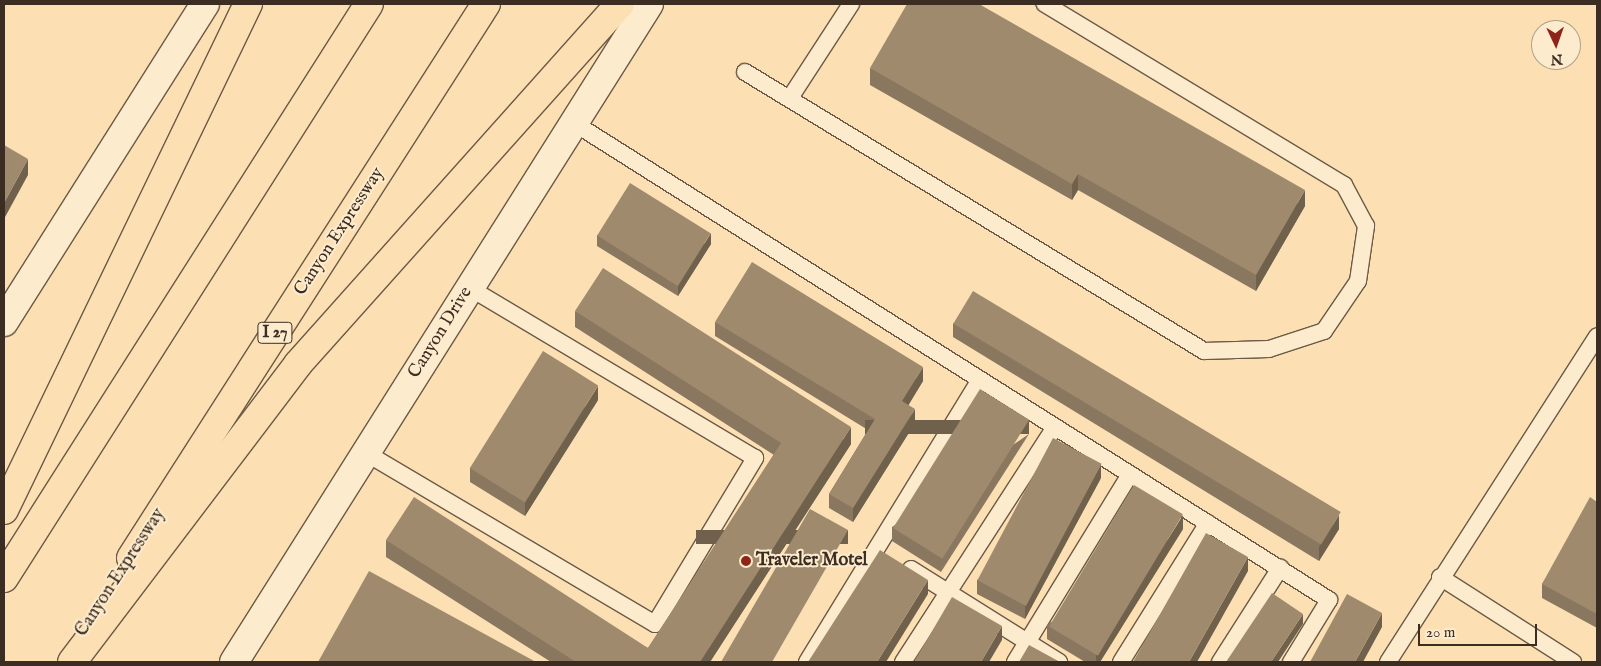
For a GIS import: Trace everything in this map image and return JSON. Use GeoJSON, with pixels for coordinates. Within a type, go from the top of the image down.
{"type":"FeatureCollection","features":[{"type":"Feature","properties":{"kind":"highway"},"geometry":{"type":"LineString","coordinates":[[4,510],[248,4]]}},
{"type":"Feature","properties":{"kind":"highway"},"geometry":{"type":"LineString","coordinates":[[4,578],[369,4]]}},
{"type":"Feature","properties":{"kind":"highway","name":"Canyon Expressway"},"geometry":{"type":"LineString","coordinates":[[64,662],[486,4]]}},
{"type":"Feature","properties":{"kind":"highway"},"geometry":{"type":"LineString","coordinates":[[72,662],[298,364],[620,4]]}},
{"type":"Feature","properties":{"kind":"main road"},"geometry":{"type":"LineString","coordinates":[[4,322],[205,4]]}},
{"type":"Feature","properties":{"kind":"main road","name":"Canyon Drive"},"geometry":{"type":"LineString","coordinates":[[234,662],[649,4]]}},
{"type":"Feature","properties":{"kind":"lane"},"geometry":{"type":"LineString","coordinates":[[790,98],[850,4]]}},
{"type":"Feature","properties":{"kind":"lane"},"geometry":{"type":"LineString","coordinates":[[745,72],[1204,351],[1269,349],[1324,331],[1358,282],[1366,226],[1344,185],[1045,4]]}},
{"type":"Feature","properties":{"kind":"lane"},"geometry":{"type":"LineString","coordinates":[[574,124],[1329,600],[1291,662]]}},
{"type":"Feature","properties":{"kind":"lane"},"geometry":{"type":"LineString","coordinates":[[366,453],[655,624],[754,458],[470,288]]}},
{"type":"Feature","properties":{"kind":"lane"},"geometry":{"type":"LineString","coordinates":[[1388,662],[1440,577],[1597,336]]}},
{"type":"Feature","properties":{"kind":"lane"},"geometry":{"type":"LineString","coordinates":[[806,662],[980,380]]}},
{"type":"Feature","properties":{"kind":"lane"},"geometry":{"type":"LineString","coordinates":[[903,662],[1054,427]]}},
{"type":"Feature","properties":{"kind":"lane"},"geometry":{"type":"LineString","coordinates":[[1015,662],[1130,474]]}},
{"type":"Feature","properties":{"kind":"lane"},"geometry":{"type":"LineString","coordinates":[[1121,662],[1208,523]]}},
{"type":"Feature","properties":{"kind":"lane"},"geometry":{"type":"LineString","coordinates":[[877,548],[1059,662]]}},
{"type":"Feature","properties":{"kind":"lane"},"geometry":{"type":"LineString","coordinates":[[1220,662],[1280,568]]}},
{"type":"Feature","properties":{"kind":"lane"},"geometry":{"type":"LineString","coordinates":[[1440,577],[1573,662]]}},
{"type":"Feature","properties":{"kind":"building"},"geometry":{"type":"Polygon","coordinates":[[[907,4],[979,4],[1305,190],[1256,275],[1078,174],[1072,184],[870,68],[907,4]]]}},
{"type":"Feature","properties":{"kind":"building"},"geometry":{"type":"Polygon","coordinates":[[[4,145],[28,159],[4,203],[4,145]]]}},
{"type":"Feature","properties":{"kind":"building"},"geometry":{"type":"Polygon","coordinates":[[[630,183],[711,233],[678,286],[597,236],[630,183]]]}},
{"type":"Feature","properties":{"kind":"building"},"geometry":{"type":"Polygon","coordinates":[[[752,262],[923,367],[902,401],[915,409],[853,508],[829,494],[875,419],[715,322],[752,262]]]}},
{"type":"Feature","properties":{"kind":"building"},"geometry":{"type":"Polygon","coordinates":[[[603,268],[851,427],[700,662],[576,662],[386,540],[414,497],[648,648],[781,443],[575,311],[603,268]]]}},
{"type":"Feature","properties":{"kind":"building"},"geometry":{"type":"Polygon","coordinates":[[[973,291],[1341,512],[1321,545],[953,324],[973,291]]]}},
{"type":"Feature","properties":{"kind":"building"},"geometry":{"type":"Polygon","coordinates":[[[543,351],[598,385],[525,502],[470,468],[543,351]]]}},
{"type":"Feature","properties":{"kind":"building"},"geometry":{"type":"Polygon","coordinates":[[[980,389],[1029,420],[942,559],[893,528],[980,389]]]}},
{"type":"Feature","properties":{"kind":"building"},"geometry":{"type":"Polygon","coordinates":[[[1053,438],[1102,464],[1026,606],[977,580],[1053,438]]]}},
{"type":"Feature","properties":{"kind":"building"},"geometry":{"type":"Polygon","coordinates":[[[1134,485],[1183,514],[1098,656],[1049,626],[1134,485]]]}},
{"type":"Feature","properties":{"kind":"building"},"geometry":{"type":"Polygon","coordinates":[[[1590,497],[1597,502],[1597,614],[1542,584],[1590,497]]]}},
{"type":"Feature","properties":{"kind":"building"},"geometry":{"type":"Polygon","coordinates":[[[810,509],[848,530],[772,662],[721,662],[810,509]]]}},
{"type":"Feature","properties":{"kind":"building"},"geometry":{"type":"Polygon","coordinates":[[[1206,533],[1248,557],[1189,662],[1133,662],[1206,533]]]}},
{"type":"Feature","properties":{"kind":"building"},"geometry":{"type":"Polygon","coordinates":[[[880,550],[928,580],[877,662],[808,662],[880,550]]]}},
{"type":"Feature","properties":{"kind":"building"},"geometry":{"type":"Polygon","coordinates":[[[369,571],[536,662],[318,662],[369,571]]]}},
{"type":"Feature","properties":{"kind":"building"},"geometry":{"type":"Polygon","coordinates":[[[1272,593],[1303,614],[1271,662],[1226,662],[1272,593]]]}},
{"type":"Feature","properties":{"kind":"building"},"geometry":{"type":"Polygon","coordinates":[[[1347,594],[1382,613],[1355,662],[1310,662],[1347,594]]]}},
{"type":"Feature","properties":{"kind":"building"},"geometry":{"type":"Polygon","coordinates":[[[952,597],[1002,626],[981,662],[914,662],[952,597]]]}},
{"type":"Feature","properties":{"kind":"building"},"geometry":{"type":"Polygon","coordinates":[[[1029,645],[1060,662],[1019,662],[1029,645]]]}},
{"type":"Feature","properties":{"kind":"place","name":"Traveler Motel"},"geometry":{"type":"Point","coordinates":[746,561]}}]}
